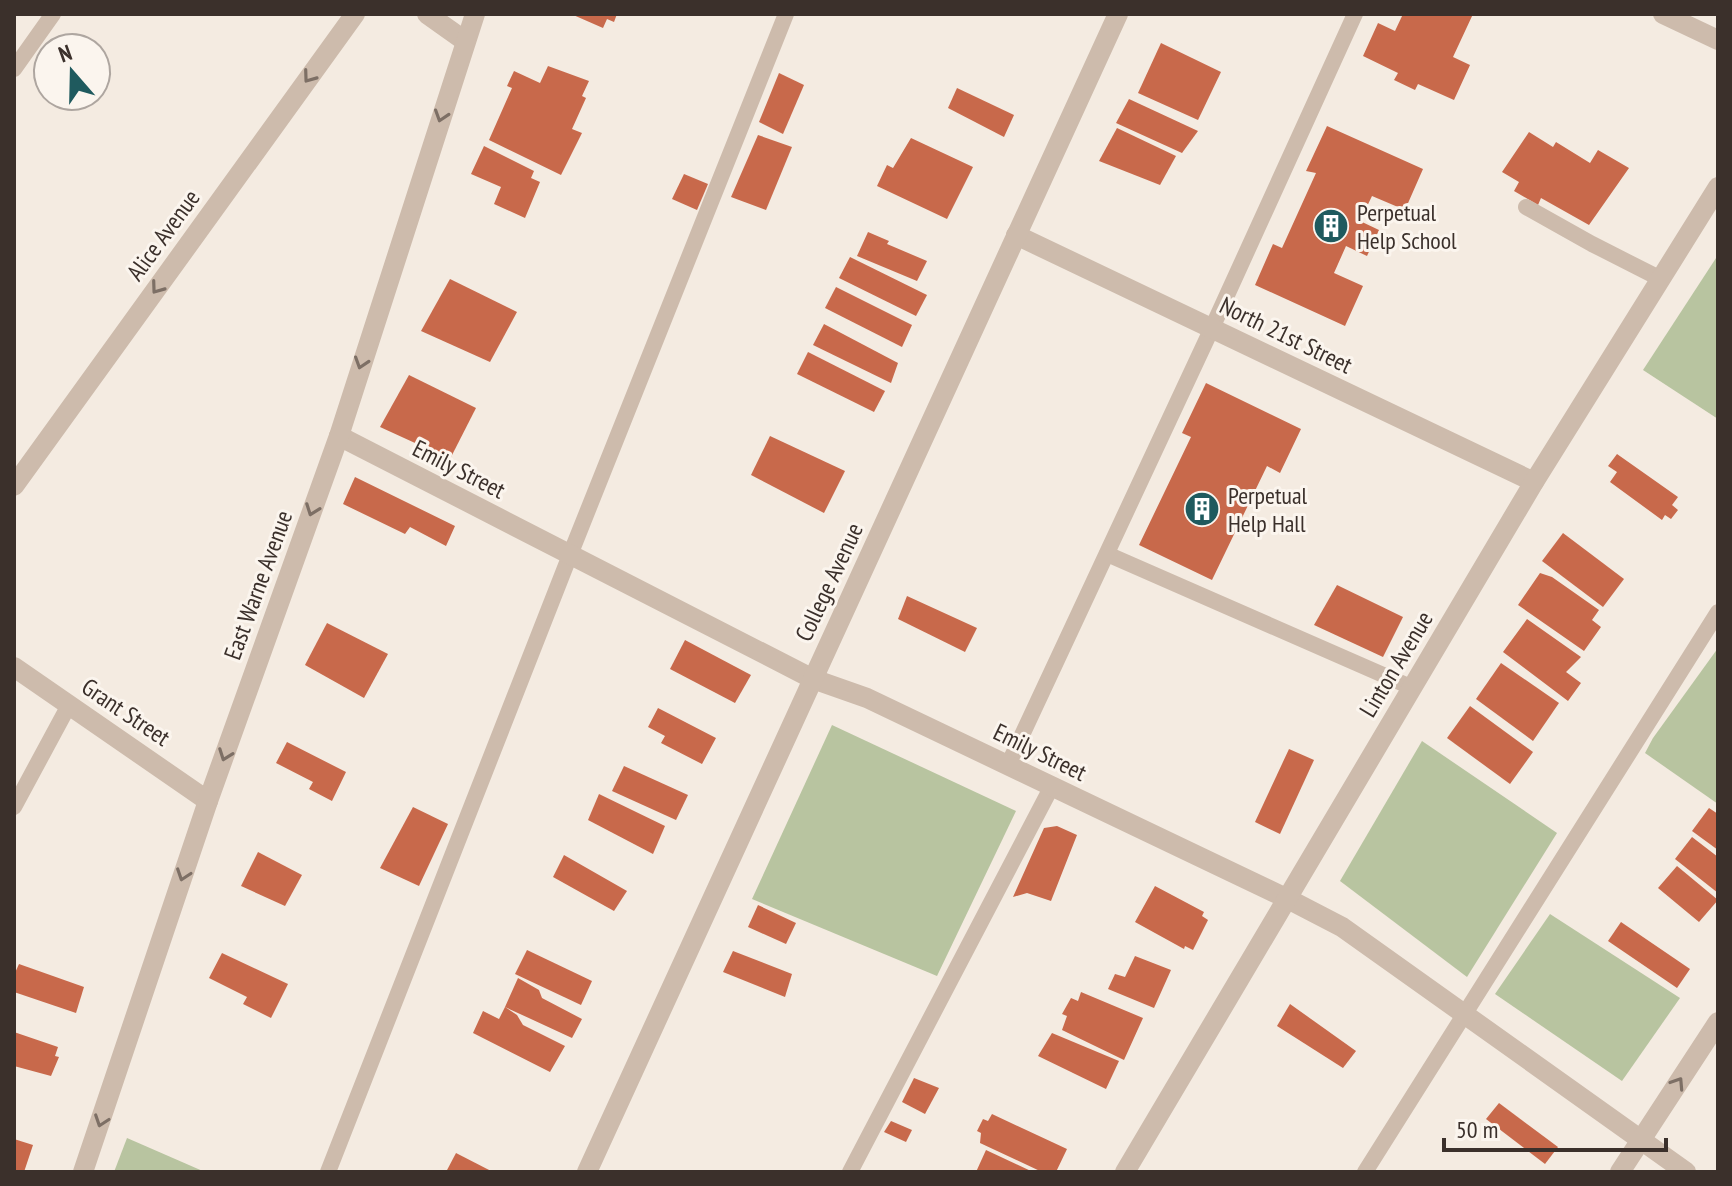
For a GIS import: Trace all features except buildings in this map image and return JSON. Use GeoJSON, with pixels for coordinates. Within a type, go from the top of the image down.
{"type":"FeatureCollection","features":[{"type":"Feature","properties":{"kind":"street","name":"Alice Avenue"},"geometry":{"type":"LineString","coordinates":[[14,486],[355,14]]}},
{"type":"Feature","properties":{"kind":"street"},"geometry":{"type":"LineString","coordinates":[[427,14],[465,41]]}},
{"type":"Feature","properties":{"kind":"street","name":"East Warne Avenue"},"geometry":{"type":"LineString","coordinates":[[83,1172],[208,801],[339,436],[475,14]]}},
{"type":"Feature","properties":{"kind":"street","name":"College Avenue"},"geometry":{"type":"LineString","coordinates":[[587,1172],[1118,14]]}},
{"type":"Feature","properties":{"kind":"street"},"geometry":{"type":"LineString","coordinates":[[1663,14],[1718,40]]}},
{"type":"Feature","properties":{"kind":"street","name":"Linton Avenue"},"geometry":{"type":"LineString","coordinates":[[1125,1172],[1534,482],[1718,187]]}},
{"type":"Feature","properties":{"kind":"street","name":"North 21st Street"},"geometry":{"type":"LineString","coordinates":[[1016,235],[1534,482]]}},
{"type":"Feature","properties":{"kind":"street","name":"Emily Street"},"geometry":{"type":"LineString","coordinates":[[339,436],[813,679],[867,698],[1342,927],[1686,1172]]}},
{"type":"Feature","properties":{"kind":"street","name":"Grant Street"},"geometry":{"type":"LineString","coordinates":[[14,667],[208,801]]}},
{"type":"Feature","properties":{"kind":"street"},"geometry":{"type":"LineString","coordinates":[[1620,1172],[1718,1022]]}},
{"type":"Feature","properties":{"kind":"lane"},"geometry":{"type":"LineString","coordinates":[[14,69],[53,14]]}},
{"type":"Feature","properties":{"kind":"lane"},"geometry":{"type":"LineString","coordinates":[[328,1172],[786,14]]}},
{"type":"Feature","properties":{"kind":"lane"},"geometry":{"type":"LineString","coordinates":[[1008,765],[1355,14]]}},
{"type":"Feature","properties":{"kind":"lane"},"geometry":{"type":"LineString","coordinates":[[1526,207],[1661,279]]}},
{"type":"Feature","properties":{"kind":"lane"},"geometry":{"type":"LineString","coordinates":[[1107,554],[1413,688]]}},
{"type":"Feature","properties":{"kind":"lane"},"geometry":{"type":"LineString","coordinates":[[1365,1172],[1718,612]]}},
{"type":"Feature","properties":{"kind":"lane"},"geometry":{"type":"LineString","coordinates":[[14,807],[69,705]]}},
{"type":"Feature","properties":{"kind":"lane"},"geometry":{"type":"LineString","coordinates":[[850,1172],[1052,786]]}},
{"type":"Feature","properties":{"kind":"green space"},"geometry":{"type":"Polygon","coordinates":[[[1718,255],[1718,419],[1643,370],[1718,255]]]}},
{"type":"Feature","properties":{"kind":"green space"},"geometry":{"type":"Polygon","coordinates":[[[1718,648],[1718,804],[1645,753],[1718,648]]]}},
{"type":"Feature","properties":{"kind":"green space"},"geometry":{"type":"Polygon","coordinates":[[[832,725],[1016,811],[937,976],[752,899],[832,725]]]}},
{"type":"Feature","properties":{"kind":"green space"},"geometry":{"type":"Polygon","coordinates":[[[1422,741],[1557,833],[1467,977],[1340,881],[1422,741]]]}},
{"type":"Feature","properties":{"kind":"green space"},"geometry":{"type":"Polygon","coordinates":[[[1550,914],[1680,998],[1622,1081],[1495,994],[1550,914]]]}},
{"type":"Feature","properties":{"kind":"green space"},"geometry":{"type":"Polygon","coordinates":[[[127,1138],[205,1172],[114,1172],[127,1138]]]}},
{"type":"Feature","properties":{"kind":"place","name":"Perpetual Help School"},"geometry":{"type":"Point","coordinates":[1331,226]}},
{"type":"Feature","properties":{"kind":"place","name":"Perpetual Help Hall"},"geometry":{"type":"Point","coordinates":[1202,509]}}]}
